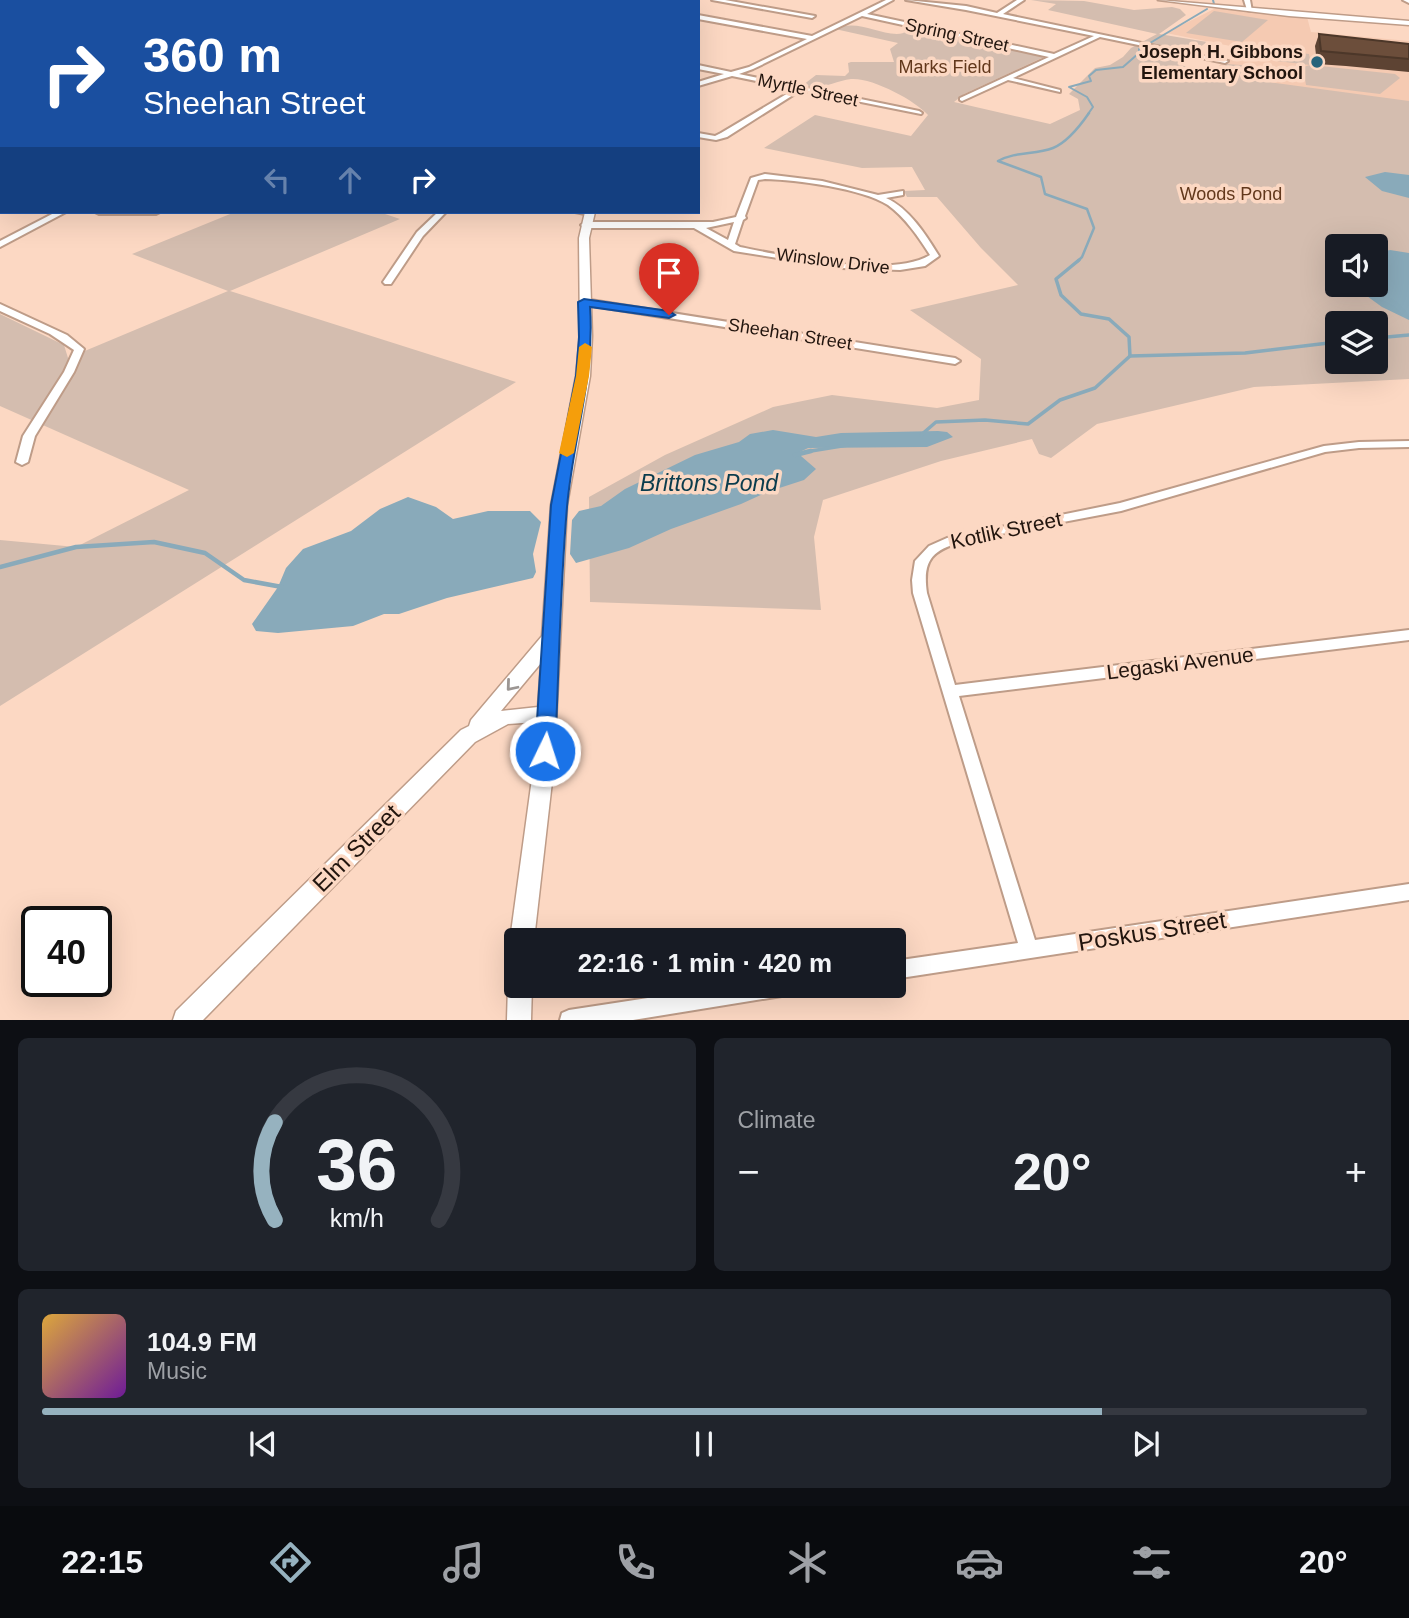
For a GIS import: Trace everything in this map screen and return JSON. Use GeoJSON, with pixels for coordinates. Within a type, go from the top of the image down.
{"type":"FeatureCollection","features":[{"type":"Feature","properties":{"kind":"street"},"geometry":{"type":"LineString","coordinates":[[700,14],[714,0],[812,16]]}},
{"type":"Feature","properties":{"kind":"street"},"geometry":{"type":"LineString","coordinates":[[700,82],[734,74],[890,0]]}},
{"type":"Feature","properties":{"kind":"street"},"geometry":{"type":"LineString","coordinates":[[909,0],[1225,61]]}},
{"type":"Feature","properties":{"kind":"street"},"geometry":{"type":"LineString","coordinates":[[997,15],[1021,0]]}},
{"type":"Feature","properties":{"kind":"street"},"geometry":{"type":"LineString","coordinates":[[1161,0],[1409,23]]}},
{"type":"Feature","properties":{"kind":"street"},"geometry":{"type":"LineString","coordinates":[[1247,0],[1250,10]]}},
{"type":"Feature","properties":{"kind":"street","name":"Spring Street"},"geometry":{"type":"LineString","coordinates":[[861,14],[1054,56]]}},
{"type":"Feature","properties":{"kind":"street"},"geometry":{"type":"LineString","coordinates":[[700,16],[813,38]]}},
{"type":"Feature","properties":{"kind":"street"},"geometry":{"type":"LineString","coordinates":[[962,99],[1098,35]]}},
{"type":"Feature","properties":{"kind":"street","name":"Myrtle Street"},"geometry":{"type":"LineString","coordinates":[[700,67],[919,113]]}},
{"type":"Feature","properties":{"kind":"street"},"geometry":{"type":"LineString","coordinates":[[1006,78],[1058,91]]}},
{"type":"Feature","properties":{"kind":"street"},"geometry":{"type":"LineString","coordinates":[[700,135],[716,138],[724,135],[801,89]]}},
{"type":"Feature","properties":{"kind":"street","name":"Winslow Drive"},"geometry":{"type":"LineString","coordinates":[[695,225],[730,245],[744,250],[885,269],[906,268],[933,259],[934,253],[894,206],[879,197],[790,176],[761,175],[755,178],[730,245]]}},
{"type":"Feature","properties":{"kind":"street"},"geometry":{"type":"LineString","coordinates":[[879,197],[900,193]]}},
{"type":"Feature","properties":{"kind":"street"},"geometry":{"type":"LineString","coordinates":[[0,244],[58,214]]}},
{"type":"Feature","properties":{"kind":"street"},"geometry":{"type":"LineString","coordinates":[[388,282],[420,234],[440,214]]}},
{"type":"Feature","properties":{"kind":"street"},"geometry":{"type":"LineString","coordinates":[[524,928],[548,714],[559,505],[583,376],[586,337],[586,215]]}},
{"type":"Feature","properties":{"kind":"street","name":"Winslow Drive"},"geometry":{"type":"LineString","coordinates":[[586,215],[695,225],[725,223],[742,218]]}},
{"type":"Feature","properties":{"kind":"street","name":"Sheehan Street"},"geometry":{"type":"LineString","coordinates":[[584,302],[955,362]]}},
{"type":"Feature","properties":{"kind":"street"},"geometry":{"type":"LineString","coordinates":[[0,307],[15,317],[71,342],[79,349],[78,356],[29,436],[22,462]]}},
{"type":"Feature","properties":{"kind":"street","name":"Kotlik Street"},"geometry":{"type":"LineString","coordinates":[[1029,949],[918,580],[922,558],[939,545],[963,537],[1131,505],[1324,449],[1359,444],[1409,444]]}},
{"type":"Feature","properties":{"kind":"street","name":"Legaski Avenue"},"geometry":{"type":"LineString","coordinates":[[952,691],[1409,635]]}},
{"type":"Feature","properties":{"kind":"street"},"geometry":{"type":"LineString","coordinates":[[468,737],[553,636]]}},
{"type":"Feature","properties":{"kind":"street","name":"Elm Street"},"geometry":{"type":"LineString","coordinates":[[185,1020],[468,737],[505,717],[548,714]]}},
{"type":"Feature","properties":{"kind":"street","name":"Poskus Street"},"geometry":{"type":"LineString","coordinates":[[906,968],[1409,892]]}},
{"type":"Feature","properties":{"kind":"street"},"geometry":{"type":"LineString","coordinates":[[519,1020],[520,998]]}},
{"type":"Feature","properties":{"kind":"street"},"geometry":{"type":"LineString","coordinates":[[569,1020],[710,998]]}},
{"type":"Feature","properties":{"kind":"shaded area","name":"Joseph H. Gibbons Elementary School"},"geometry":{"type":"Polygon","coordinates":[[[1216,8],[1307,17],[1311,32],[1409,41],[1409,104],[1206,74],[1245,49],[1166,33],[1216,8]]]}},
{"type":"Feature","properties":{"kind":"green space"},"geometry":{"type":"Polygon","coordinates":[[[1031,0],[1084,1],[1134,10],[1172,7],[1180,9],[1186,15],[1159,34],[1207,42],[1177,64],[1221,76],[1226,64],[1255,66],[1255,70],[1263,71],[1263,74],[1255,73],[1254,80],[1409,101],[1409,379],[1254,387],[1097,424],[1051,458],[1039,454],[1032,439],[941,461],[823,500],[814,537],[821,610],[590,602],[589,497],[665,455],[773,407],[832,395],[937,408],[979,400],[981,359],[910,310],[1018,285],[981,248],[937,197],[907,197],[904,191],[925,190],[912,167],[862,168],[764,148],[815,115],[911,136],[928,115],[903,96],[860,79],[821,87],[803,85],[816,75],[845,76],[849,72],[848,63],[851,62],[894,62],[890,49],[898,43],[835,29],[843,26],[858,26],[897,34],[917,28],[1046,56],[964,94],[954,102],[1050,124],[1080,110],[1078,99],[1069,94],[1095,68],[1110,65],[1131,48],[1157,34],[1048,10],[1056,4],[1031,0]]]}},
{"type":"Feature","properties":{"kind":"green space"},"geometry":{"type":"Polygon","coordinates":[[[1214,11],[1268,20],[1242,42],[1186,33],[1214,11]]]}},
{"type":"Feature","properties":{"kind":"green space"},"geometry":{"type":"Polygon","coordinates":[[[1276,50],[1309,54],[1311,65],[1395,74],[1400,78],[1380,94],[1306,85],[1303,67],[1310,65],[1277,61],[1276,50]]]}},
{"type":"Feature","properties":{"kind":"green space"},"geometry":{"type":"Polygon","coordinates":[[[230,214],[385,214],[400,219],[230,291],[516,382],[0,706],[0,540],[76,547],[189,490],[0,406],[0,314],[64,345],[68,358],[228,291],[132,254],[230,214]]]}},
{"type":"Feature","properties":{"kind":"water"},"geometry":{"type":"Polygon","coordinates":[[[1385,172],[1409,175],[1409,198],[1382,191],[1365,177],[1385,172]]]}},
{"type":"Feature","properties":{"kind":"water"},"geometry":{"type":"Polygon","coordinates":[[[1388,250],[1409,253],[1409,320],[1368,297],[1388,297],[1388,250]]]}},
{"type":"Feature","properties":{"kind":"water","name":"Brittons Pond"},"geometry":{"type":"Polygon","coordinates":[[[773,430],[816,437],[841,433],[938,431],[947,432],[953,437],[927,447],[808,448],[800,452],[801,456],[816,469],[804,480],[671,529],[629,548],[576,563],[570,554],[572,520],[579,511],[601,506],[625,489],[695,455],[739,442],[750,434],[773,430]]]}},
{"type":"Feature","properties":{"kind":"water"},"geometry":{"type":"Polygon","coordinates":[[[408,497],[436,507],[453,519],[488,511],[530,511],[541,522],[533,554],[536,572],[533,578],[447,598],[399,614],[384,614],[353,626],[278,633],[256,631],[252,624],[278,587],[286,568],[303,549],[351,531],[380,509],[408,497]]]}},
{"type":"Feature","properties":{"kind":"building"},"geometry":{"type":"Polygon","coordinates":[[[1319,34],[1409,44],[1409,59],[1321,51],[1319,34]]]}},
{"type":"Feature","properties":{"kind":"waterway"},"geometry":{"type":"LineString","coordinates":[[1213,0],[1214,4]]}},
{"type":"Feature","properties":{"kind":"waterway"},"geometry":{"type":"LineString","coordinates":[[1150,43],[1207,9]]}},
{"type":"Feature","properties":{"kind":"waterway"},"geometry":{"type":"LineString","coordinates":[[1088,114],[1093,107],[1087,97],[1069,87],[1091,81],[1089,76],[1096,70],[1123,67],[1139,53],[1139,49]]}},
{"type":"Feature","properties":{"kind":"waterway"},"geometry":{"type":"LineString","coordinates":[[1079,260],[1094,228],[1087,209],[1045,194],[1041,177],[998,161],[1046,150],[1064,142],[1089,113]]}},
{"type":"Feature","properties":{"kind":"waterway"},"geometry":{"type":"LineString","coordinates":[[1079,260],[1056,279],[1061,295],[1081,314],[1109,319],[1129,337],[1130,356]]}},
{"type":"Feature","properties":{"kind":"waterway"},"geometry":{"type":"LineString","coordinates":[[1388,337],[1409,335]]}},
{"type":"Feature","properties":{"kind":"waterway"},"geometry":{"type":"LineString","coordinates":[[1130,356],[1245,353],[1325,343]]}},
{"type":"Feature","properties":{"kind":"waterway"},"geometry":{"type":"LineString","coordinates":[[921,435],[936,422],[985,420],[1028,424],[1060,400],[1095,388],[1130,356]]}},
{"type":"Feature","properties":{"kind":"waterway"},"geometry":{"type":"LineString","coordinates":[[811,451],[848,445]]}},
{"type":"Feature","properties":{"kind":"waterway"},"geometry":{"type":"LineString","coordinates":[[795,455],[811,451]]}},
{"type":"Feature","properties":{"kind":"waterway"},"geometry":{"type":"LineString","coordinates":[[805,452],[811,451]]}},
{"type":"Feature","properties":{"kind":"waterway"},"geometry":{"type":"LineString","coordinates":[[0,567],[76,547],[154,542],[205,553],[244,580],[282,587]]}},
{"type":"Feature","properties":{"kind":"slow traffic"},"geometry":{"type":"LineString","coordinates":[[567,453],[583,376],[585,347]]}},
{"type":"Feature","properties":{"kind":"place","name":"Joseph H. Gibbons Elementary School"},"geometry":{"type":"Point","coordinates":[1317,62]}},
{"type":"Feature","properties":{"kind":"route"},"geometry":{"type":"LineString","coordinates":[[545,751],[559,505],[564,466],[583,376],[586,337],[584,302],[669,315]]}},
{"type":"Feature","properties":{"kind":"park label","name":"Marks Field"},"geometry":{"type":"Point","coordinates":[945,67]}},
{"type":"Feature","properties":{"kind":"park label","name":"Woods Pond"},"geometry":{"type":"Point","coordinates":[1231,194]}}]}
